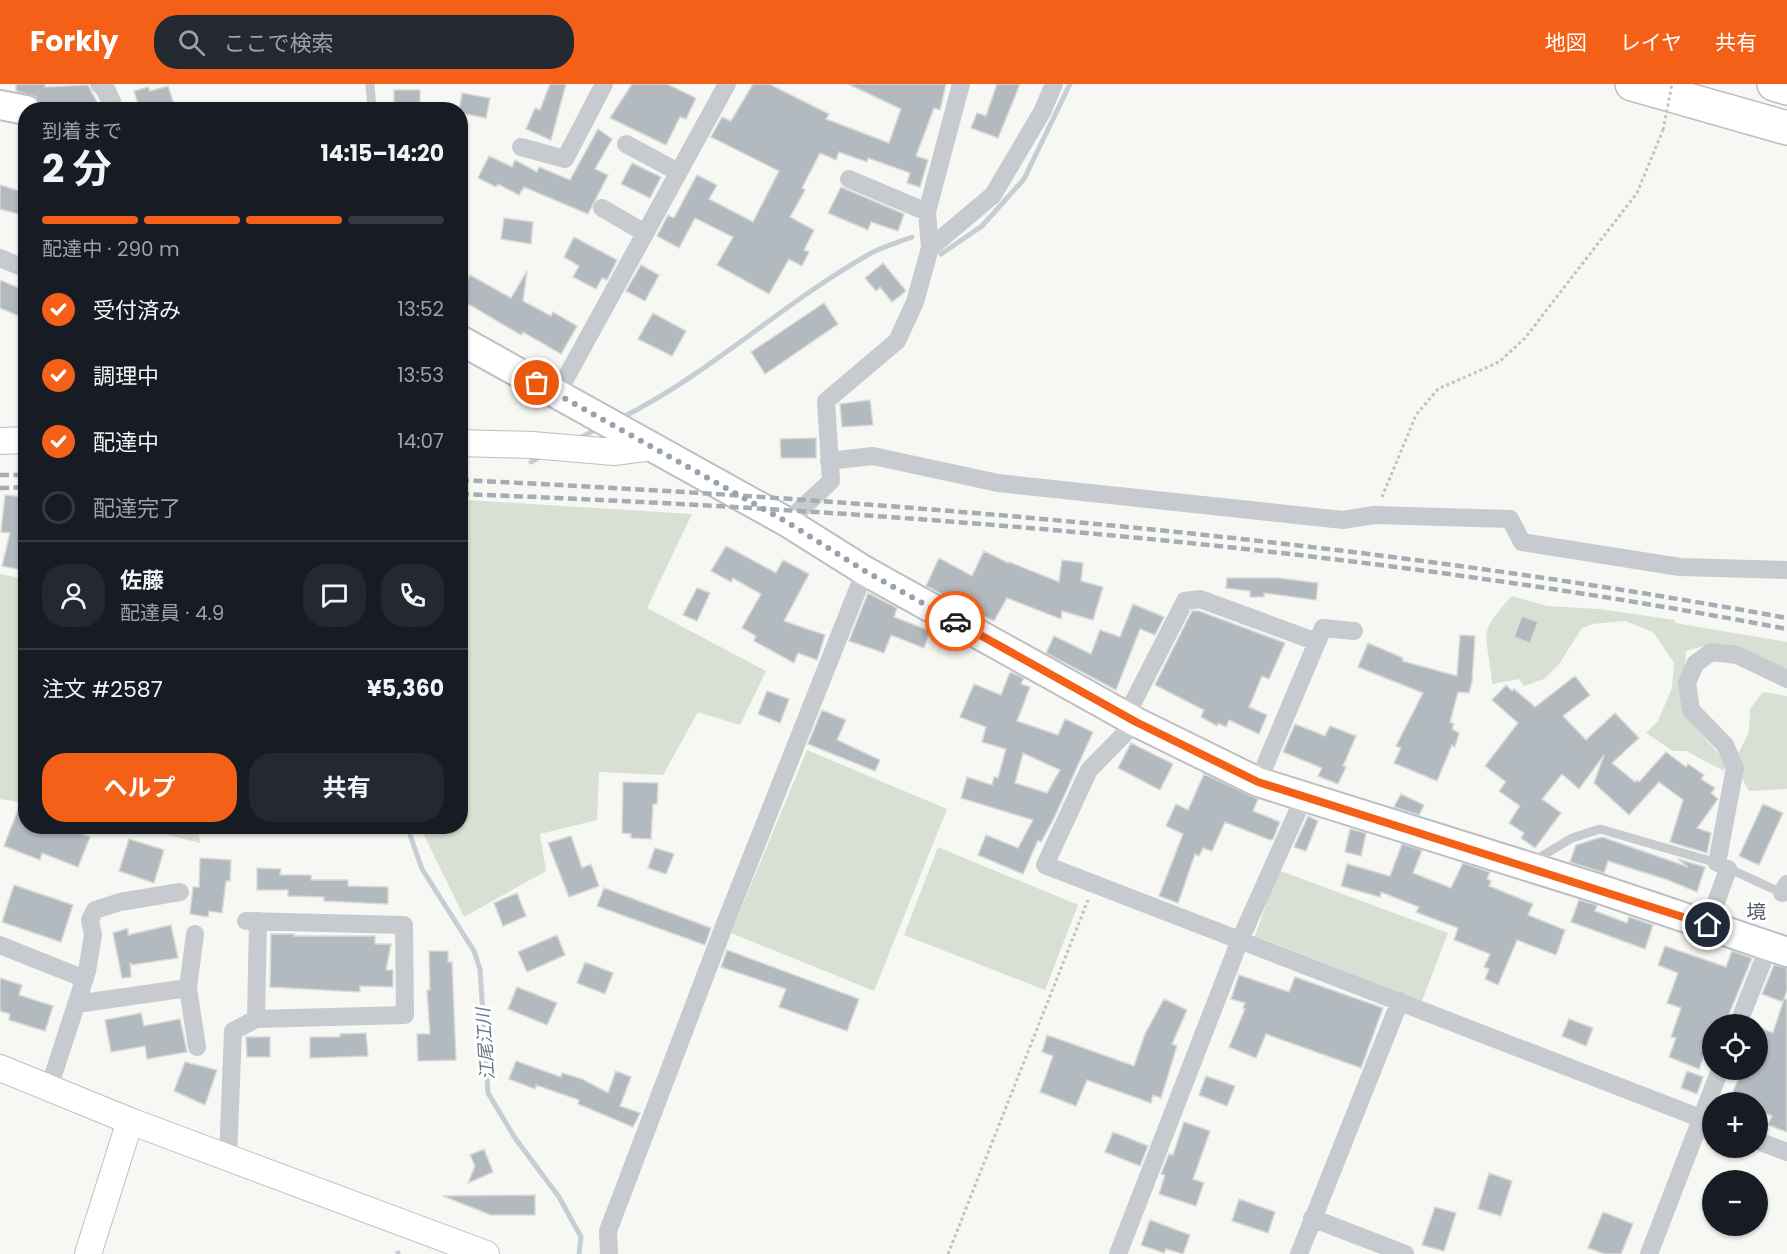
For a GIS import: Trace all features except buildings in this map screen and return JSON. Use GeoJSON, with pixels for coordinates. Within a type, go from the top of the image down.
{"type":"FeatureCollection","features":[{"type":"Feature","properties":{"kind":"highway"},"geometry":{"type":"LineString","coordinates":[[1632,84],[1787,128]]}},
{"type":"Feature","properties":{"kind":"highway"},"geometry":{"type":"LineString","coordinates":[[1774,84],[1787,88]]}},
{"type":"Feature","properties":{"kind":"main road"},"geometry":{"type":"LineString","coordinates":[[0,105],[18,108]]}},
{"type":"Feature","properties":{"kind":"main road"},"geometry":{"type":"LineString","coordinates":[[468,344],[787,522],[865,571],[1131,719],[1258,782],[1778,949]]}},
{"type":"Feature","properties":{"kind":"street"},"geometry":{"type":"LineString","coordinates":[[99,84],[105,90],[110,102]]}},
{"type":"Feature","properties":{"kind":"street"},"geometry":{"type":"LineString","coordinates":[[521,147],[565,159],[604,84]]}},
{"type":"Feature","properties":{"kind":"street"},"geometry":{"type":"LineString","coordinates":[[556,394],[727,84]]}},
{"type":"Feature","properties":{"kind":"street"},"geometry":{"type":"LineString","coordinates":[[787,522],[831,481],[826,401],[897,341],[915,302],[930,248],[927,212],[961,84]]}},
{"type":"Feature","properties":{"kind":"street"},"geometry":{"type":"LineString","coordinates":[[930,248],[993,195],[1042,112],[1054,84]]}},
{"type":"Feature","properties":{"kind":"street"},"geometry":{"type":"LineString","coordinates":[[626,144],[678,172]]}},
{"type":"Feature","properties":{"kind":"street"},"geometry":{"type":"LineString","coordinates":[[849,179],[927,212]]}},
{"type":"Feature","properties":{"kind":"street"},"geometry":{"type":"LineString","coordinates":[[602,208],[645,233]]}},
{"type":"Feature","properties":{"kind":"street"},"geometry":{"type":"LineString","coordinates":[[0,258],[18,266]]}},
{"type":"Feature","properties":{"kind":"street"},"geometry":{"type":"LineString","coordinates":[[0,441],[18,440]]}},
{"type":"Feature","properties":{"kind":"street"},"geometry":{"type":"LineString","coordinates":[[468,443],[614,452],[652,447]]}},
{"type":"Feature","properties":{"kind":"street"},"geometry":{"type":"LineString","coordinates":[[830,461],[873,456],[998,483],[1343,520],[1374,515],[1510,519],[1522,542],[1680,567],[1787,570]]}},
{"type":"Feature","properties":{"kind":"street"},"geometry":{"type":"LineString","coordinates":[[609,1254],[608,1231],[726,921],[865,571]]}},
{"type":"Feature","properties":{"kind":"street"},"geometry":{"type":"LineString","coordinates":[[1317,642],[1200,599],[1185,602],[1131,719],[1089,770],[1045,865],[1702,1118]]}},
{"type":"Feature","properties":{"kind":"street"},"geometry":{"type":"LineString","coordinates":[[1258,782],[1323,628],[1354,631]]}},
{"type":"Feature","properties":{"kind":"street"},"geometry":{"type":"LineString","coordinates":[[1708,925],[1722,866],[1735,768],[1725,745],[1691,710],[1687,683],[1695,664],[1711,652],[1737,656],[1787,679]]}},
{"type":"Feature","properties":{"kind":"street"},"geometry":{"type":"LineString","coordinates":[[1118,1254],[1240,940],[1304,797]]}},
{"type":"Feature","properties":{"kind":"street"},"geometry":{"type":"LineString","coordinates":[[49,1088],[85,979],[93,935],[90,920],[95,910],[120,902],[180,892]]}},
{"type":"Feature","properties":{"kind":"street"},"geometry":{"type":"LineString","coordinates":[[228,1158],[233,1031],[256,1019],[405,1015],[404,925],[252,921],[256,1019]]}},
{"type":"Feature","properties":{"kind":"street"},"geometry":{"type":"LineString","coordinates":[[195,934],[188,988],[197,1047]]}},
{"type":"Feature","properties":{"kind":"street"},"geometry":{"type":"LineString","coordinates":[[0,945],[85,979]]}},
{"type":"Feature","properties":{"kind":"street"},"geometry":{"type":"LineString","coordinates":[[1743,1014],[1778,949]]}},
{"type":"Feature","properties":{"kind":"street"},"geometry":{"type":"LineString","coordinates":[[76,1004],[188,988]]}},
{"type":"Feature","properties":{"kind":"street"},"geometry":{"type":"LineString","coordinates":[[1299,1254],[1400,1001]]}},
{"type":"Feature","properties":{"kind":"street"},"geometry":{"type":"LineString","coordinates":[[0,1068],[130,1121],[486,1254]]}},
{"type":"Feature","properties":{"kind":"street"},"geometry":{"type":"LineString","coordinates":[[88,1254],[130,1121]]}},
{"type":"Feature","properties":{"kind":"street"},"geometry":{"type":"LineString","coordinates":[[1649,1254],[1702,1132]]}},
{"type":"Feature","properties":{"kind":"street"},"geometry":{"type":"LineString","coordinates":[[1768,1145],[1787,1152]]}},
{"type":"Feature","properties":{"kind":"street"},"geometry":{"type":"LineString","coordinates":[[1312,1218],[1405,1254]]}},
{"type":"Feature","properties":{"kind":"lane"},"geometry":{"type":"LineString","coordinates":[[370,84],[371,102]]}},
{"type":"Feature","properties":{"kind":"lane"},"geometry":{"type":"LineString","coordinates":[[1525,866],[1572,837],[1600,829],[1722,866],[1785,891]]}},
{"type":"Feature","properties":{"kind":"path"},"geometry":{"type":"LineString","coordinates":[[1374,515],[1416,415],[1438,389],[1499,362],[1525,338],[1637,193],[1663,130],[1672,84]]}},
{"type":"Feature","properties":{"kind":"path"},"geometry":{"type":"LineString","coordinates":[[948,1254],[1095,884]]}},
{"type":"Feature","properties":{"kind":"shaded area"},"geometry":{"type":"Polygon","coordinates":[[[468,500],[692,514],[647,608],[766,671],[740,725],[698,712],[663,775],[599,772],[597,820],[540,834],[546,871],[464,917],[423,834],[468,834],[468,500]]]}},
{"type":"Feature","properties":{"kind":"shaded area"},"geometry":{"type":"Polygon","coordinates":[[[0,574],[18,578],[18,802],[0,799],[0,574]]]}},
{"type":"Feature","properties":{"kind":"shaded area"},"geometry":{"type":"Polygon","coordinates":[[[1512,596],[1547,606],[1599,609],[1675,620],[1675,623],[1787,642],[1787,675],[1715,643],[1686,651],[1682,712],[1726,762],[1724,771],[1686,751],[1673,751],[1646,733],[1658,721],[1672,688],[1674,663],[1653,632],[1625,621],[1593,624],[1582,628],[1559,664],[1544,679],[1524,686],[1519,679],[1492,684],[1487,631],[1494,617],[1512,596]]]}},
{"type":"Feature","properties":{"kind":"shaded area"},"geometry":{"type":"Polygon","coordinates":[[[1763,692],[1787,696],[1787,789],[1749,791],[1740,775],[1738,754],[1749,732],[1750,709],[1763,692]]]}},
{"type":"Feature","properties":{"kind":"shaded area"},"geometry":{"type":"Polygon","coordinates":[[[807,750],[947,809],[874,991],[731,933],[807,750]]]}},
{"type":"Feature","properties":{"kind":"shaded area"},"geometry":{"type":"Polygon","coordinates":[[[164,834],[199,834],[200,843],[164,834]]]}},
{"type":"Feature","properties":{"kind":"shaded area"},"geometry":{"type":"Polygon","coordinates":[[[938,847],[1078,905],[1045,990],[904,935],[938,847]]]}},
{"type":"Feature","properties":{"kind":"shaded area"},"geometry":{"type":"Polygon","coordinates":[[[1278,870],[1448,933],[1422,1001],[1255,936],[1278,870]]]}},
{"type":"Feature","properties":{"kind":"waterway","name":"江尾江川"},"geometry":{"type":"LineString","coordinates":[[111,84],[119,101]]}},
{"type":"Feature","properties":{"kind":"waterway"},"geometry":{"type":"LineString","coordinates":[[941,254],[982,226],[1024,179],[1070,84]]}},
{"type":"Feature","properties":{"kind":"waterway"},"geometry":{"type":"LineString","coordinates":[[621,418],[686,380],[841,271],[873,252],[912,237]]}},
{"type":"Feature","properties":{"kind":"waterway"},"geometry":{"type":"LineString","coordinates":[[578,439],[599,428]]}},
{"type":"Feature","properties":{"kind":"waterway"},"geometry":{"type":"LineString","coordinates":[[531,462],[542,456]]}},
{"type":"Feature","properties":{"kind":"waterway","name":"江尾江川"},"geometry":{"type":"LineString","coordinates":[[410,834],[422,869],[474,951],[480,969],[488,1093],[515,1138],[559,1197],[581,1237],[579,1254]]}},
{"type":"Feature","properties":{"kind":"railway"},"geometry":{"type":"LineString","coordinates":[[0,475],[18,475]]}},
{"type":"Feature","properties":{"kind":"railway"},"geometry":{"type":"LineString","coordinates":[[468,480],[793,499],[1126,527],[1457,566],[1622,590],[1787,618]]}},
{"type":"Feature","properties":{"kind":"railway"},"geometry":{"type":"LineString","coordinates":[[0,488],[18,487]]}},
{"type":"Feature","properties":{"kind":"railway"},"geometry":{"type":"LineString","coordinates":[[468,494],[794,511],[960,522],[1126,537],[1292,554],[1458,575],[1623,600],[1787,629]]}},
{"type":"Feature","properties":{"kind":"way so far"},"geometry":{"type":"LineString","coordinates":[[537,383],[787,522],[865,571],[955,621]]}},
{"type":"Feature","properties":{"kind":"district","name":"境"},"geometry":{"type":"Point","coordinates":[1756,912]}},
{"type":"Feature","properties":{"kind":"route"},"geometry":{"type":"LineString","coordinates":[[955,621],[1136,722],[1258,782],[1708,925]]}}]}
